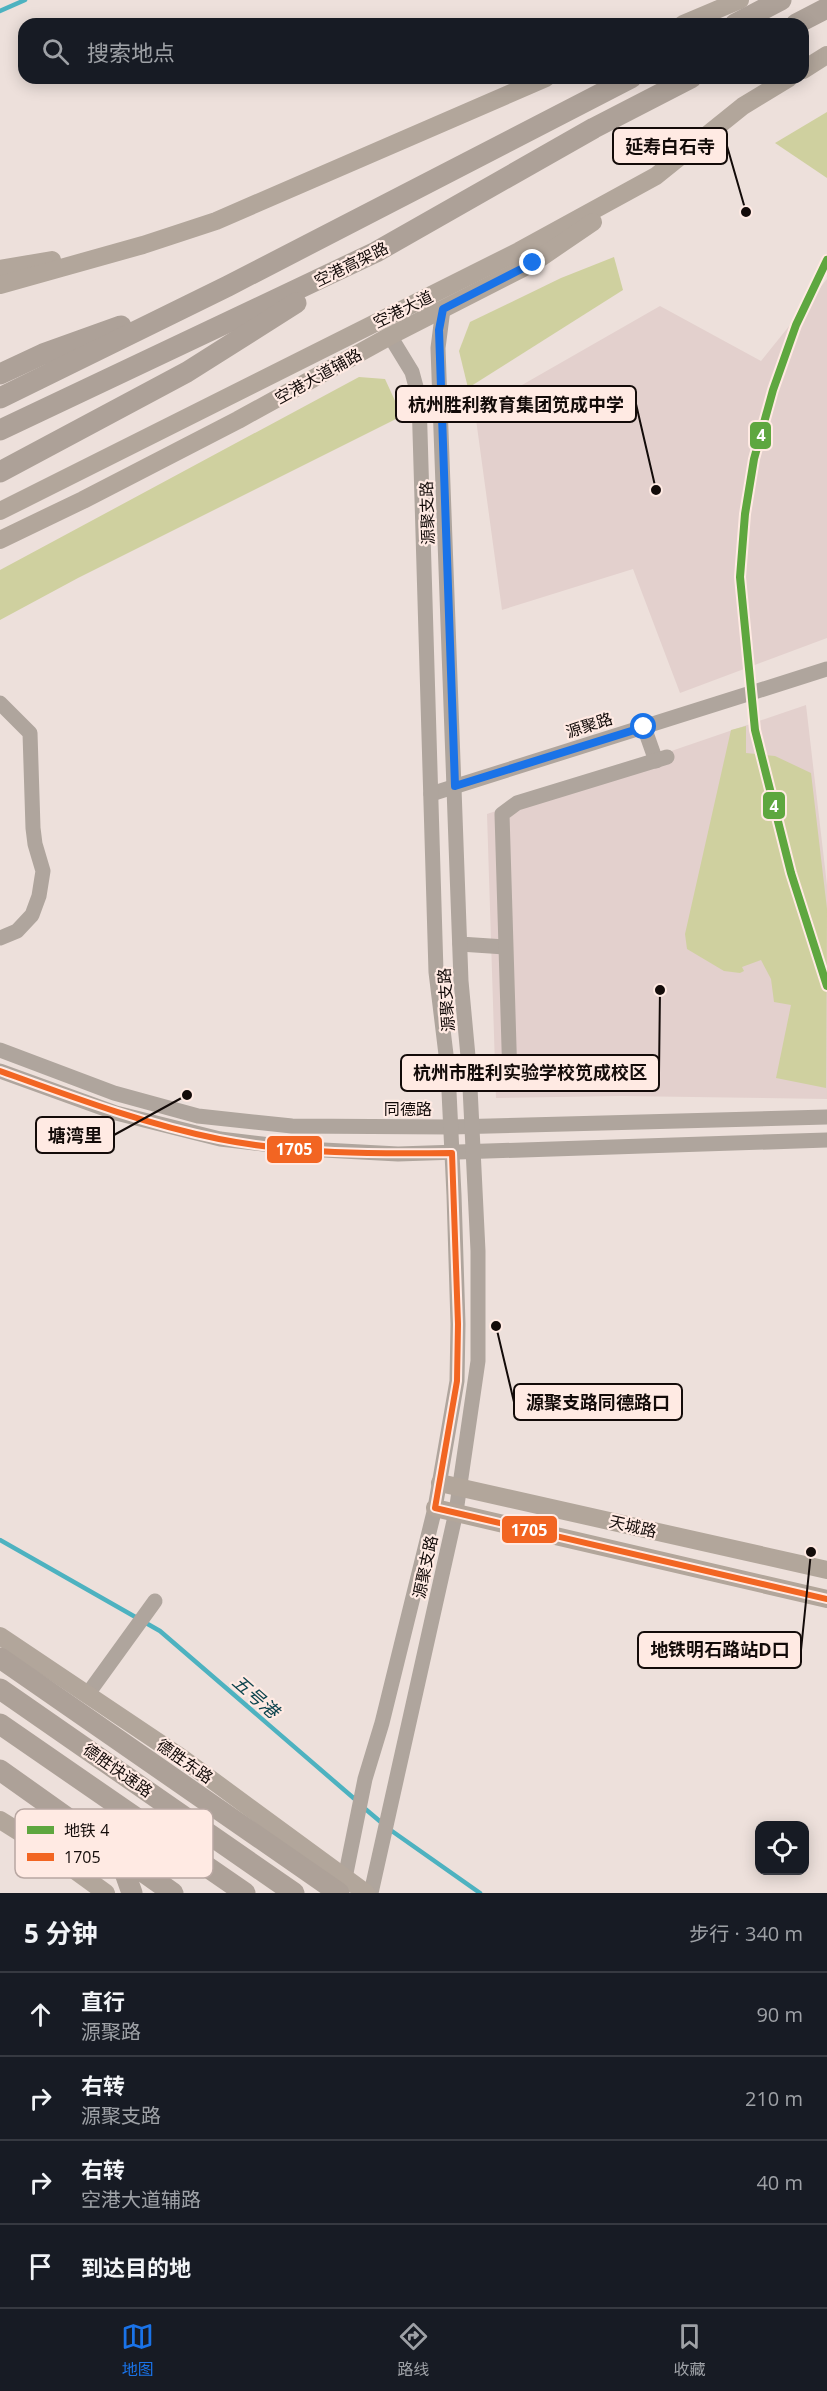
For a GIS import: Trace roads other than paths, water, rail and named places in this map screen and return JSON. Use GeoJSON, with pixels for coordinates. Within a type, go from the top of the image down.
{"type":"FeatureCollection","features":[{"type":"Feature","properties":{"kind":"highway"},"geometry":{"type":"LineString","coordinates":[[746,18],[781,0]]}},
{"type":"Feature","properties":{"kind":"highway"},"geometry":{"type":"LineString","coordinates":[[808,18],[827,8]]}},
{"type":"Feature","properties":{"kind":"highway"},"geometry":{"type":"LineString","coordinates":[[0,398],[228,286],[620,84]]}},
{"type":"Feature","properties":{"kind":"highway","name":"空港高架路"},"geometry":{"type":"LineString","coordinates":[[0,430],[376,252],[594,128],[679,84]]}},
{"type":"Feature","properties":{"kind":"highway"},"geometry":{"type":"LineString","coordinates":[[0,472],[187,372],[376,252]]}},
{"type":"Feature","properties":{"kind":"highway"},"geometry":{"type":"LineString","coordinates":[[0,374],[43,354],[228,286]]}},
{"type":"Feature","properties":{"kind":"highway"},"geometry":{"type":"LineString","coordinates":[[0,1658],[303,1868],[342,1885]]}},
{"type":"Feature","properties":{"kind":"highway","name":"德胜快速路"},"geometry":{"type":"LineString","coordinates":[[0,1689],[173,1809]]}},
{"type":"Feature","properties":{"kind":"highway","name":"德胜快速路"},"geometry":{"type":"LineString","coordinates":[[0,1724],[123,1809]]}},
{"type":"Feature","properties":{"kind":"highway"},"geometry":{"type":"LineString","coordinates":[[0,1770],[54,1809]]}},
{"type":"Feature","properties":{"kind":"highway","name":"德胜快速路"},"geometry":{"type":"LineString","coordinates":[[213,1837],[290,1890]]}},
{"type":"Feature","properties":{"kind":"highway","name":"德胜快速路"},"geometry":{"type":"LineString","coordinates":[[213,1871],[245,1893]]}},
{"type":"Feature","properties":{"kind":"highway"},"geometry":{"type":"LineString","coordinates":[[127,1878],[132,1893]]}},
{"type":"Feature","properties":{"kind":"highway"},"geometry":{"type":"LineString","coordinates":[[151,1878],[173,1893]]}},
{"type":"Feature","properties":{"kind":"main road"},"geometry":{"type":"LineString","coordinates":[[697,18],[740,0]]}},
{"type":"Feature","properties":{"kind":"main road"},"geometry":{"type":"LineString","coordinates":[[809,66],[827,55]]}},
{"type":"Feature","properties":{"kind":"main road"},"geometry":{"type":"LineString","coordinates":[[0,285],[142,245],[216,221],[532,84]]}},
{"type":"Feature","properties":{"kind":"main road","name":"空港大道"},"geometry":{"type":"LineString","coordinates":[[0,511],[519,251],[656,176],[743,106],[779,84]]}},
{"type":"Feature","properties":{"kind":"main road","name":"空港大道辅路"},"geometry":{"type":"LineString","coordinates":[[0,540],[238,420],[390,336],[533,263],[656,176]]}},
{"type":"Feature","properties":{"kind":"main road"},"geometry":{"type":"LineString","coordinates":[[0,269],[142,245]]}},
{"type":"Feature","properties":{"kind":"main road","name":"天城路"},"geometry":{"type":"LineString","coordinates":[[440,1483],[827,1570]]}},
{"type":"Feature","properties":{"kind":"main road","name":"天城路"},"geometry":{"type":"LineString","coordinates":[[435,1508],[827,1599]]}},
{"type":"Feature","properties":{"kind":"main road","name":"德胜东路"},"geometry":{"type":"LineString","coordinates":[[0,1636],[182,1758],[342,1885],[366,1893]]}},
{"type":"Feature","properties":{"kind":"main road"},"geometry":{"type":"LineString","coordinates":[[0,1820],[15,1829]]}},
{"type":"Feature","properties":{"kind":"main road"},"geometry":{"type":"LineString","coordinates":[[85,1878],[106,1893]]}},
{"type":"Feature","properties":{"kind":"street","name":"源聚支路"},"geometry":{"type":"LineString","coordinates":[[371,1893],[456,1512],[477,1361],[478,1251],[460,944],[438,348],[443,309]]}},
{"type":"Feature","properties":{"kind":"street","name":"源聚支路"},"geometry":{"type":"LineString","coordinates":[[342,1885],[365,1779],[382,1724],[435,1508],[457,1381],[458,1324],[451,1127],[448,1071],[436,972],[419,398],[412,372],[390,336]]}},
{"type":"Feature","properties":{"kind":"street","name":"源聚路"},"geometry":{"type":"LineString","coordinates":[[431,794],[827,669]]}},
{"type":"Feature","properties":{"kind":"street"},"geometry":{"type":"LineString","coordinates":[[0,704],[30,733],[33,828],[43,871],[39,896],[32,915],[17,931],[0,938]]}},
{"type":"Feature","properties":{"kind":"street"},"geometry":{"type":"LineString","coordinates":[[510,1080],[501,820],[504,810],[517,803],[661,759],[644,727]]}},
{"type":"Feature","properties":{"kind":"street"},"geometry":{"type":"LineString","coordinates":[[460,944],[505,947]]}},
{"type":"Feature","properties":{"kind":"street","name":"同德路"},"geometry":{"type":"LineString","coordinates":[[0,1050],[114,1093],[198,1116],[292,1126],[451,1127],[827,1117]]}},
{"type":"Feature","properties":{"kind":"street"},"geometry":{"type":"LineString","coordinates":[[0,1071],[116,1113],[220,1139],[305,1149],[398,1154],[827,1140]]}},
{"type":"Feature","properties":{"kind":"street"},"geometry":{"type":"LineString","coordinates":[[87,1695],[151,1606]]}},
{"type":"Feature","properties":{"kind":"waterway"},"geometry":{"type":"LineString","coordinates":[[0,11],[25,0]]}},
{"type":"Feature","properties":{"kind":"waterway","name":"五号港"},"geometry":{"type":"LineString","coordinates":[[0,1540],[160,1631],[357,1801]]}},
{"type":"Feature","properties":{"kind":"waterway","name":"五号港"},"geometry":{"type":"LineString","coordinates":[[363,1807],[389,1829],[480,1893]]}},
{"type":"Feature","properties":{"kind":"metro line","name":"4"},"geometry":{"type":"LineString","coordinates":[[827,260],[796,325],[773,390],[754,459],[745,514],[740,577],[755,730],[791,873],[827,986]]}},
{"type":"Feature","properties":{"kind":"place","name":"延寿白石寺"},"geometry":{"type":"Point","coordinates":[746,212]}},
{"type":"Feature","properties":{"kind":"place","name":"杭州胜利教育集团笕成中学"},"geometry":{"type":"Point","coordinates":[656,490]}},
{"type":"Feature","properties":{"kind":"place","name":"杭州市胜利实验学校笕成校区"},"geometry":{"type":"Point","coordinates":[660,990]}},
{"type":"Feature","properties":{"kind":"place","name":"塘湾里"},"geometry":{"type":"Point","coordinates":[187,1095]}},
{"type":"Feature","properties":{"kind":"place","name":"源聚支路同德路口"},"geometry":{"type":"Point","coordinates":[496,1326]}},
{"type":"Feature","properties":{"kind":"place","name":"地铁明石路站D口"},"geometry":{"type":"Point","coordinates":[811,1552]}}]}
